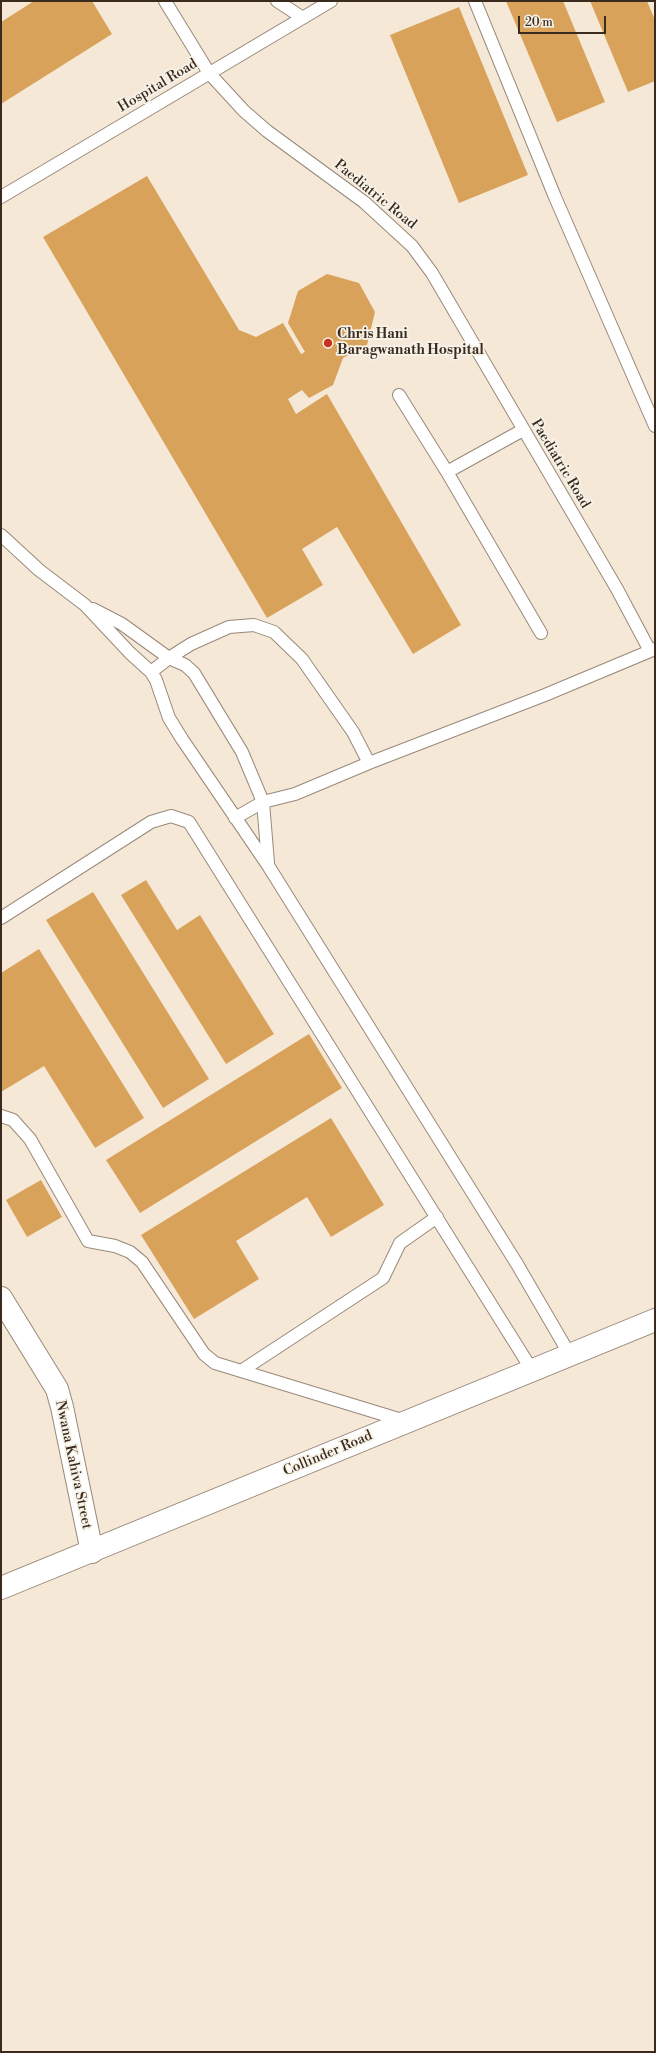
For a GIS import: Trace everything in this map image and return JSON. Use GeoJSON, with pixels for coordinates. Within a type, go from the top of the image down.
{"type":"FeatureCollection","features":[{"type":"Feature","properties":{"kind":"street","name":"Nwana Kahiva Street"},"geometry":{"type":"LineString","coordinates":[[1,1298],[57,1389],[92,1552]]}},
{"type":"Feature","properties":{"kind":"street","name":"Collinder Road"},"geometry":{"type":"LineString","coordinates":[[1,1588],[655,1320]]}},
{"type":"Feature","properties":{"kind":"lane","name":"Paediatric Road"},"geometry":{"type":"LineString","coordinates":[[165,1],[209,73],[244,111],[267,131],[364,202],[412,246],[432,273],[652,650]]}},
{"type":"Feature","properties":{"kind":"lane"},"geometry":{"type":"LineString","coordinates":[[277,1],[303,18]]}},
{"type":"Feature","properties":{"kind":"lane","name":"Hospital Road"},"geometry":{"type":"LineString","coordinates":[[1,197],[331,1]]}},
{"type":"Feature","properties":{"kind":"lane"},"geometry":{"type":"LineString","coordinates":[[474,1],[555,197],[655,426]]}},
{"type":"Feature","properties":{"kind":"lane"},"geometry":{"type":"LineString","coordinates":[[399,394],[447,472],[541,633]]}},
{"type":"Feature","properties":{"kind":"lane"},"geometry":{"type":"LineString","coordinates":[[447,472],[523,430]]}},
{"type":"Feature","properties":{"kind":"lane"},"geometry":{"type":"LineString","coordinates":[[1,535],[39,570],[85,605],[151,672],[169,718],[269,867],[517,1264],[570,1355]]}},
{"type":"Feature","properties":{"kind":"lane"},"geometry":{"type":"LineString","coordinates":[[85,605],[122,624],[169,658],[185,665],[197,678],[242,752],[263,802],[266,853],[269,867]]}},
{"type":"Feature","properties":{"kind":"lane"},"geometry":{"type":"LineString","coordinates":[[151,672],[191,644],[229,627],[254,625],[274,632],[302,659],[353,732],[369,763]]}},
{"type":"Feature","properties":{"kind":"lane"},"geometry":{"type":"LineString","coordinates":[[235,818],[263,802],[295,794],[369,763],[545,695],[652,650]]}},
{"type":"Feature","properties":{"kind":"lane"},"geometry":{"type":"LineString","coordinates":[[1,918],[151,822],[171,816],[189,822],[532,1370]]}},
{"type":"Feature","properties":{"kind":"lane"},"geometry":{"type":"LineString","coordinates":[[1,1116],[13,1120],[30,1139],[88,1241],[115,1246],[130,1252],[142,1262],[204,1354],[214,1363],[407,1422]]}},
{"type":"Feature","properties":{"kind":"lane"},"geometry":{"type":"LineString","coordinates":[[242,1371],[383,1278],[400,1243],[437,1217]]}},
{"type":"Feature","properties":{"kind":"building"},"geometry":{"type":"Polygon","coordinates":[[[34,1],[92,1],[112,34],[1,104],[1,22],[34,1]]]}},
{"type":"Feature","properties":{"kind":"building"},"geometry":{"type":"Polygon","coordinates":[[[506,1],[563,1],[605,102],[557,122],[506,1]]]}},
{"type":"Feature","properties":{"kind":"building"},"geometry":{"type":"Polygon","coordinates":[[[590,1],[647,1],[655,20],[655,81],[628,92],[590,1]]]}},
{"type":"Feature","properties":{"kind":"building"},"geometry":{"type":"Polygon","coordinates":[[[459,7],[528,175],[459,203],[390,35],[459,7]]]}},
{"type":"Feature","properties":{"kind":"building"},"geometry":{"type":"Polygon","coordinates":[[[147,176],[239,330],[256,337],[283,323],[301,354],[305,352],[288,323],[298,291],[327,274],[359,283],[375,312],[367,345],[343,358],[333,385],[309,398],[302,390],[288,399],[296,414],[327,394],[461,625],[413,654],[337,527],[302,549],[323,585],[267,618],[43,237],[147,176]]]}},
{"type":"Feature","properties":{"kind":"building"},"geometry":{"type":"Polygon","coordinates":[[[146,880],[177,930],[200,915],[274,1034],[226,1064],[121,895],[146,880]]]}},
{"type":"Feature","properties":{"kind":"building"},"geometry":{"type":"Polygon","coordinates":[[[93,892],[209,1079],[163,1108],[46,920],[93,892]]]}},
{"type":"Feature","properties":{"kind":"building"},"geometry":{"type":"Polygon","coordinates":[[[39,949],[144,1118],[95,1148],[44,1066],[1,1092],[1,973],[39,949]]]}},
{"type":"Feature","properties":{"kind":"building"},"geometry":{"type":"Polygon","coordinates":[[[309,1034],[342,1088],[140,1213],[106,1160],[309,1034]]]}},
{"type":"Feature","properties":{"kind":"building"},"geometry":{"type":"Polygon","coordinates":[[[331,1118],[384,1205],[331,1237],[307,1197],[236,1241],[259,1279],[194,1319],[141,1235],[331,1118]]]}},
{"type":"Feature","properties":{"kind":"building"},"geometry":{"type":"Polygon","coordinates":[[[41,1180],[62,1217],[27,1237],[6,1200],[41,1180]]]}},
{"type":"Feature","properties":{"kind":"place","name":"Chris Hani Baragwanath Hospital"},"geometry":{"type":"Point","coordinates":[328,343]}}]}
